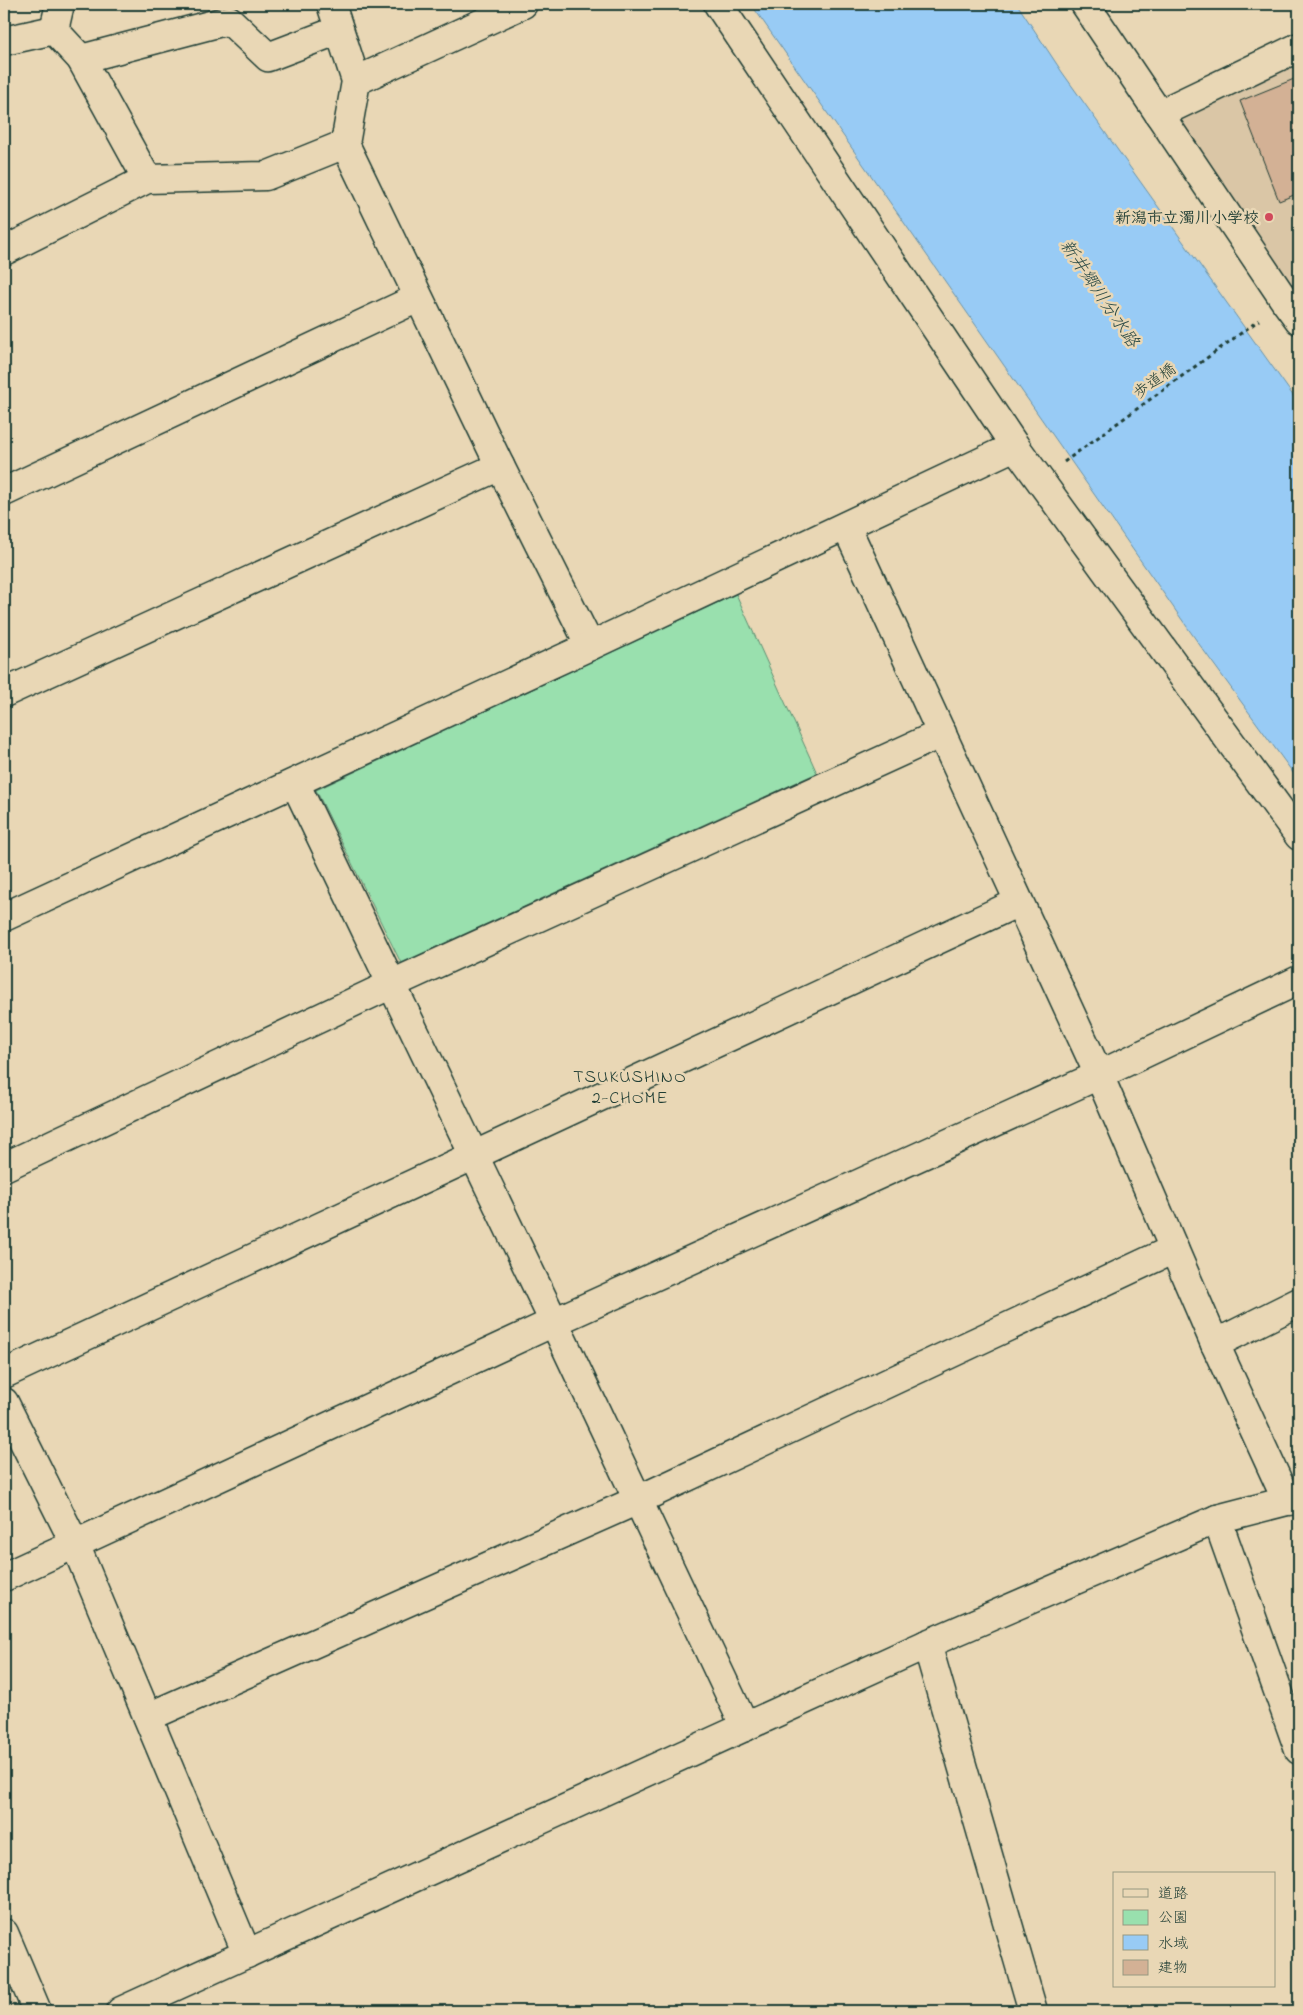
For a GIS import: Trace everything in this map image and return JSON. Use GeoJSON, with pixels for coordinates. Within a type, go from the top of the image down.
{"type":"FeatureCollection","features":[{"type":"Feature","properties":{"kind":"street"},"geometry":{"type":"LineString","coordinates":[[54,30],[60,4]]}},
{"type":"Feature","properties":{"kind":"street"},"geometry":{"type":"LineString","coordinates":[[331,4],[356,81],[345,144],[418,298],[590,646]]}},
{"type":"Feature","properties":{"kind":"street"},"geometry":{"type":"LineString","coordinates":[[356,81],[523,4]]}},
{"type":"Feature","properties":{"kind":"street"},"geometry":{"type":"LineString","coordinates":[[718,4],[1015,446],[1299,836]]}},
{"type":"Feature","properties":{"kind":"street"},"geometry":{"type":"LineString","coordinates":[[1085,4],[1299,320]]}},
{"type":"Feature","properties":{"kind":"street"},"geometry":{"type":"LineString","coordinates":[[81,59],[229,20],[268,57],[339,30]]}},
{"type":"Feature","properties":{"kind":"street"},"geometry":{"type":"LineString","coordinates":[[4,41],[54,30]]}},
{"type":"Feature","properties":{"kind":"street"},"geometry":{"type":"LineString","coordinates":[[54,30],[81,59],[147,179]]}},
{"type":"Feature","properties":{"kind":"street"},"geometry":{"type":"LineString","coordinates":[[1158,114],[1299,47]]}},
{"type":"Feature","properties":{"kind":"street"},"geometry":{"type":"LineString","coordinates":[[4,251],[147,179],[266,176],[345,144]]}},
{"type":"Feature","properties":{"kind":"street"},"geometry":{"type":"LineString","coordinates":[[4,492],[418,298]]}},
{"type":"Feature","properties":{"kind":"street"},"geometry":{"type":"LineString","coordinates":[[4,917],[590,646],[1015,446]]}},
{"type":"Feature","properties":{"kind":"street"},"geometry":{"type":"LineString","coordinates":[[4,693],[500,466]]}},
{"type":"Feature","properties":{"kind":"street"},"geometry":{"type":"LineString","coordinates":[[121,2011],[927,1644],[1217,1518],[1293,1500],[1216,1344],[1099,1075],[846,526]]}},
{"type":"Feature","properties":{"kind":"street"},"geometry":{"type":"LineString","coordinates":[[4,1167],[392,984],[942,733]]}},
{"type":"Feature","properties":{"kind":"street"},"geometry":{"type":"LineString","coordinates":[[295,783],[554,1322],[745,1727]]}},
{"type":"Feature","properties":{"kind":"street"},"geometry":{"type":"LineString","coordinates":[[4,1374],[1019,902]]}},
{"type":"Feature","properties":{"kind":"street"},"geometry":{"type":"LineString","coordinates":[[4,1577],[554,1322],[1099,1075],[1299,980]]}},
{"type":"Feature","properties":{"kind":"street"},"geometry":{"type":"LineString","coordinates":[[148,1717],[638,1500],[1174,1249]]}},
{"type":"Feature","properties":{"kind":"street"},"geometry":{"type":"LineString","coordinates":[[1216,1344],[1299,1302]]}},
{"type":"Feature","properties":{"kind":"street"},"geometry":{"type":"LineString","coordinates":[[4,1402],[75,1544],[248,1954]]}},
{"type":"Feature","properties":{"kind":"street"},"geometry":{"type":"LineString","coordinates":[[1217,1518],[1299,1750]]}},
{"type":"Feature","properties":{"kind":"street"},"geometry":{"type":"LineString","coordinates":[[927,1644],[1033,2011]]}},
{"type":"Feature","properties":{"kind":"street"},"geometry":{"type":"LineString","coordinates":[[4,1933],[38,2011]]}},
{"type":"Feature","properties":{"kind":"path","name":"歩道橋"},"geometry":{"type":"LineString","coordinates":[[1078,451],[1246,329]]}},
{"type":"Feature","properties":{"kind":"shaded area","name":"新潟市立濁川小学校"},"geometry":{"type":"Polygon","coordinates":[[[1299,61],[1299,295],[1180,138],[1184,113],[1299,61]]]}},
{"type":"Feature","properties":{"kind":"shaded area"},"geometry":{"type":"Polygon","coordinates":[[[4,1982],[18,2011],[4,2011],[4,1982]]]}},
{"type":"Feature","properties":{"kind":"green space"},"geometry":{"type":"Polygon","coordinates":[[[736,594],[817,773],[401,963],[316,790],[736,594]]]}},
{"type":"Feature","properties":{"kind":"water","name":"新井郷川分水路"},"geometry":{"type":"Polygon","coordinates":[[[751,4],[1017,4],[1062,72],[1299,404],[1299,781],[1199,644],[751,4]]]}},
{"type":"Feature","properties":{"kind":"building"},"geometry":{"type":"Polygon","coordinates":[[[1299,77],[1299,193],[1279,201],[1240,101],[1299,77]]]}},
{"type":"Feature","properties":{"kind":"place","name":"新潟市立濁川小学校"},"geometry":{"type":"Point","coordinates":[1269,217]}},
{"type":"Feature","properties":{"kind":"district","name":"TSUKUSHINO 2-CHOME"},"geometry":{"type":"Point","coordinates":[630,1086]}}]}
